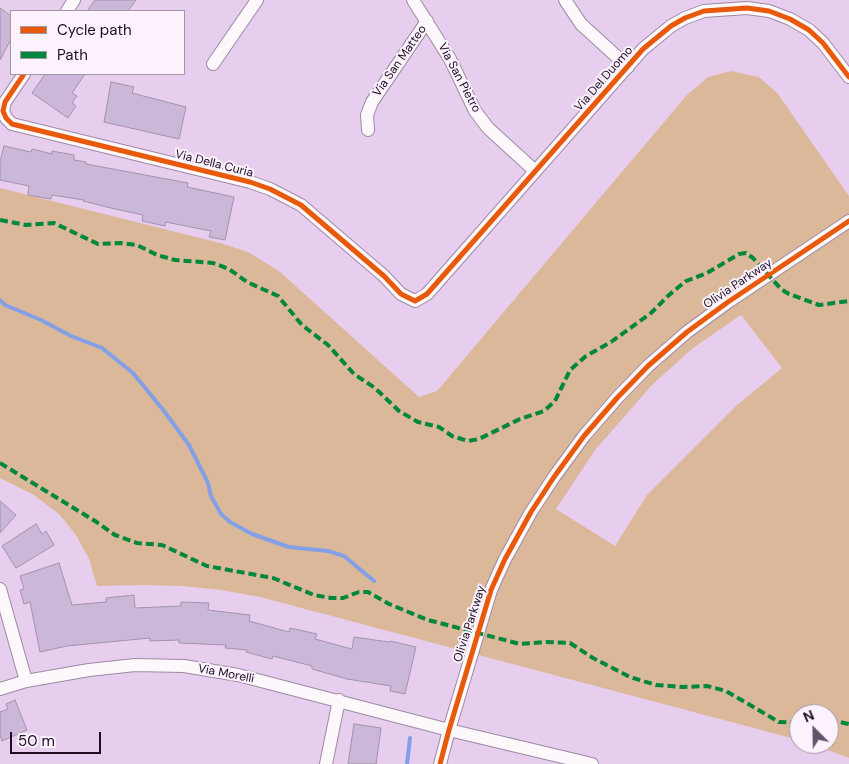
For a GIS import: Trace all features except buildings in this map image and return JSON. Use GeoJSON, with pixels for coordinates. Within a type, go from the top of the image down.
{"type":"FeatureCollection","features":[{"type":"Feature","properties":{"kind":"street"},"geometry":{"type":"LineString","coordinates":[[213,64],[257,0]]}},
{"type":"Feature","properties":{"kind":"street","name":"Via San Pietro"},"geometry":{"type":"LineString","coordinates":[[413,0],[450,59],[475,111],[488,128],[535,171]]}},
{"type":"Feature","properties":{"kind":"street"},"geometry":{"type":"LineString","coordinates":[[565,0],[581,24],[628,67]]}},
{"type":"Feature","properties":{"kind":"street","name":"Via Del Duomo"},"geometry":{"type":"LineString","coordinates":[[416,301],[427,294],[643,49],[671,26],[704,11],[726,4],[769,11],[790,19],[809,30],[823,43],[849,77]]}},
{"type":"Feature","properties":{"kind":"street","name":"Via San Matteo"},"geometry":{"type":"LineString","coordinates":[[368,130],[367,115],[372,102],[427,21]]}},
{"type":"Feature","properties":{"kind":"street","name":"Via Della Curia"},"geometry":{"type":"LineString","coordinates":[[23,75],[5,102],[3,111],[6,118],[12,124],[250,182],[286,196],[301,205],[384,276],[402,294],[416,301]]}},
{"type":"Feature","properties":{"kind":"street","name":"Olivia Parkway"},"geometry":{"type":"LineString","coordinates":[[440,764],[491,590],[505,559],[531,512],[584,436],[648,366],[687,332],[728,302],[849,222]]}},
{"type":"Feature","properties":{"kind":"street"},"geometry":{"type":"LineString","coordinates":[[0,589],[26,681]]}},
{"type":"Feature","properties":{"kind":"street","name":"Via Morelli"},"geometry":{"type":"LineString","coordinates":[[0,689],[26,681],[89,670],[126,666],[184,666],[238,674],[449,730],[592,764]]}},
{"type":"Feature","properties":{"kind":"street"},"geometry":{"type":"LineString","coordinates":[[326,764],[339,700]]}},
{"type":"Feature","properties":{"kind":"shaded area"},"geometry":{"type":"Polygon","coordinates":[[[731,71],[759,77],[778,94],[849,196],[849,758],[838,754],[839,704],[789,704],[789,737],[260,597],[182,586],[97,586],[89,559],[76,535],[60,515],[34,495],[0,478],[0,188],[220,243],[248,252],[279,271],[419,397],[437,391],[686,96],[708,77],[731,71]],[[741,315],[693,348],[652,385],[595,450],[556,509],[615,546],[647,495],[736,406],[782,368],[741,315]]]}},
{"type":"Feature","properties":{"kind":"waterway"},"geometry":{"type":"LineString","coordinates":[[0,300],[5,305],[41,320],[71,336],[102,348],[133,373],[189,445],[208,483],[211,496],[221,514],[230,522],[252,534],[289,547],[328,551],[344,556],[374,581]]}},
{"type":"Feature","properties":{"kind":"waterway"},"geometry":{"type":"LineString","coordinates":[[407,764],[410,738]]}},
{"type":"Feature","properties":{"kind":"marked path"},"geometry":{"type":"LineString","coordinates":[[0,220],[26,225],[54,223],[98,244],[121,243],[137,245],[157,255],[175,260],[213,263],[229,269],[247,282],[278,296],[302,325],[328,345],[354,374],[375,388],[399,411],[418,422],[439,427],[452,436],[468,441],[479,439],[520,419],[544,411],[555,401],[570,370],[586,356],[611,342],[651,313],[686,281],[707,273],[739,254],[746,253],[753,258],[781,289],[789,294],[819,305],[849,301]]}},
{"type":"Feature","properties":{"kind":"marked path"},"geometry":{"type":"LineString","coordinates":[[0,463],[115,535],[137,543],[162,545],[207,566],[273,578],[314,595],[343,598],[359,592],[368,592],[389,604],[428,620],[520,644],[570,643],[593,658],[630,677],[656,685],[707,686],[726,691],[779,722],[789,722]]}},
{"type":"Feature","properties":{"kind":"marked path"},"geometry":{"type":"LineString","coordinates":[[839,722],[849,724]]}},
{"type":"Feature","properties":{"kind":"cycle path"},"geometry":{"type":"LineString","coordinates":[[23,75],[5,102],[3,111],[6,118],[12,124],[250,182],[270,189],[301,205],[384,276],[401,294],[415,301],[427,294],[643,49],[671,26],[685,18],[704,11],[747,8],[769,11],[790,19],[809,30],[823,43],[849,77]]}},
{"type":"Feature","properties":{"kind":"cycle path"},"geometry":{"type":"LineString","coordinates":[[440,764],[491,590],[505,559],[531,512],[584,436],[648,366],[687,332],[728,302],[849,221]]}}]}
